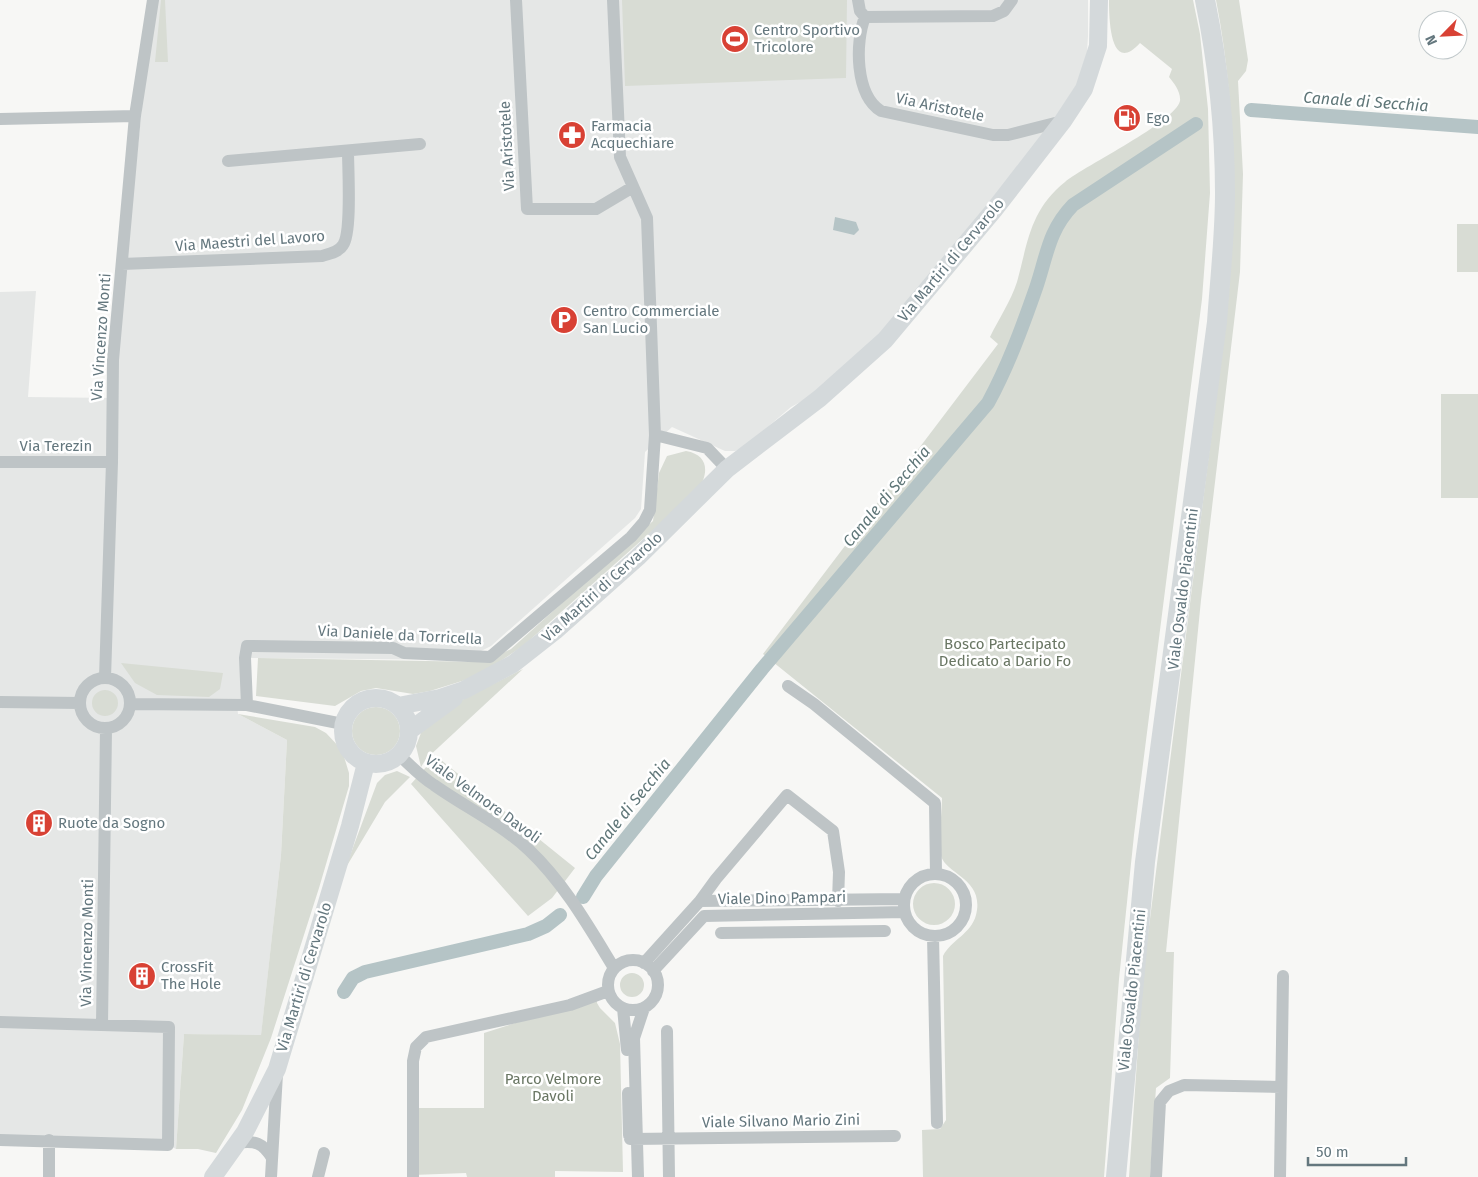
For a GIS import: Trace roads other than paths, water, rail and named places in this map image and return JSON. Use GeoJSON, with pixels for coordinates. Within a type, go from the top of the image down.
{"type":"FeatureCollection","features":[{"type":"Feature","properties":{"kind":"main road","name":"Via Martiri di Cervarolo"},"geometry":{"type":"LineString","coordinates":[[409,731],[464,690],[513,664],[555,631],[638,557],[728,469],[820,398],[885,340],[994,210],[1063,121],[1084,89],[1092,70],[1099,36],[1099,0]]}},
{"type":"Feature","properties":{"kind":"main road","name":"Viale Osvaldo Piacentini"},"geometry":{"type":"LineString","coordinates":[[1116,1177],[1145,862],[1217,322],[1224,229],[1224,150],[1217,72],[1205,0]]}},
{"type":"Feature","properties":{"kind":"main road","name":"Via Martiri di Cervarolo"},"geometry":{"type":"LineString","coordinates":[[344,724],[353,707],[361,701],[380,698],[398,706],[440,698],[464,690]]}},
{"type":"Feature","properties":{"kind":"main road"},"geometry":{"type":"LineString","coordinates":[[344,724],[345,743],[350,752],[366,763],[384,763],[399,755],[405,748],[409,731],[406,717],[398,706]]}},
{"type":"Feature","properties":{"kind":"main road","name":"Via Martiri di Cervarolo"},"geometry":{"type":"LineString","coordinates":[[213,1177],[237,1143],[277,1069],[350,826],[366,763]]}},
{"type":"Feature","properties":{"kind":"street","name":"Via Vincenzo Monti"},"geometry":{"type":"LineString","coordinates":[[105,678],[112,462],[113,360],[135,116],[153,0]]}},
{"type":"Feature","properties":{"kind":"street","name":"Via Aristotele"},"geometry":{"type":"LineString","coordinates":[[516,0],[527,208],[596,209],[633,187]]}},
{"type":"Feature","properties":{"kind":"street"},"geometry":{"type":"LineString","coordinates":[[613,0],[620,157],[633,187]]}},
{"type":"Feature","properties":{"kind":"street"},"geometry":{"type":"LineString","coordinates":[[858,0],[860,11],[865,16],[993,16],[1004,11],[1012,0]]}},
{"type":"Feature","properties":{"kind":"street","name":"Via Aristotele"},"geometry":{"type":"LineString","coordinates":[[865,16],[860,34],[861,82],[869,102],[881,111],[994,135],[1008,135],[1063,121]]}},
{"type":"Feature","properties":{"kind":"street"},"geometry":{"type":"LineString","coordinates":[[0,119],[135,116]]}},
{"type":"Feature","properties":{"kind":"street"},"geometry":{"type":"LineString","coordinates":[[228,161],[420,144]]}},
{"type":"Feature","properties":{"kind":"street","name":"Via Maestri del Lavoro"},"geometry":{"type":"LineString","coordinates":[[122,264],[322,256],[334,252],[344,244],[348,231],[348,151]]}},
{"type":"Feature","properties":{"kind":"street","name":"Via Martiri di Cervarolo"},"geometry":{"type":"LineString","coordinates":[[490,656],[631,536],[644,522],[650,510],[655,435],[647,218],[633,187]]}},
{"type":"Feature","properties":{"kind":"street"},"geometry":{"type":"LineString","coordinates":[[655,435],[707,448],[728,469]]}},
{"type":"Feature","properties":{"kind":"street","name":"Via Terezin"},"geometry":{"type":"LineString","coordinates":[[0,462],[112,462]]}},
{"type":"Feature","properties":{"kind":"street","name":"Via Daniele da Torricella"},"geometry":{"type":"LineString","coordinates":[[247,705],[245,658],[247,646],[393,648],[404,653],[490,656]]}},
{"type":"Feature","properties":{"kind":"street"},"geometry":{"type":"LineString","coordinates":[[105,678],[113,679],[126,688],[131,704],[130,711],[121,724],[106,729],[91,724],[85,718],[80,703],[85,688],[90,682],[105,678]]}},
{"type":"Feature","properties":{"kind":"street"},"geometry":{"type":"LineString","coordinates":[[788,686],[814,704],[935,803],[936,874]]}},
{"type":"Feature","properties":{"kind":"street"},"geometry":{"type":"LineString","coordinates":[[0,702],[80,703]]}},
{"type":"Feature","properties":{"kind":"street"},"geometry":{"type":"LineString","coordinates":[[131,704],[247,705],[344,724]]}},
{"type":"Feature","properties":{"kind":"street","name":"Via Vincenzo Monti"},"geometry":{"type":"LineString","coordinates":[[49,1140],[168,1145],[169,1027],[102,1025],[106,729]]}},
{"type":"Feature","properties":{"kind":"street","name":"Viale Velmore Davoli"},"geometry":{"type":"LineString","coordinates":[[399,755],[432,784],[496,825],[528,850],[553,877],[576,907],[614,968]]}},
{"type":"Feature","properties":{"kind":"street","name":"Viale Dino Pampari"},"geometry":{"type":"LineString","coordinates":[[649,967],[716,879],[788,794],[833,831],[838,864],[838,901]]}},
{"type":"Feature","properties":{"kind":"street"},"geometry":{"type":"LineString","coordinates":[[936,874],[954,881],[965,897],[966,907],[964,916],[951,931],[932,936],[915,929],[905,912],[904,899],[907,891],[919,878],[936,874]]}},
{"type":"Feature","properties":{"kind":"street","name":"Viale Dino Pampari"},"geometry":{"type":"LineString","coordinates":[[700,901],[904,899]]}},
{"type":"Feature","properties":{"kind":"street"},"geometry":{"type":"LineString","coordinates":[[822,912],[822,930]]}},
{"type":"Feature","properties":{"kind":"street","name":"Viale Dino Pampari"},"geometry":{"type":"LineString","coordinates":[[649,967],[704,916],[822,912],[905,912]]}},
{"type":"Feature","properties":{"kind":"street"},"geometry":{"type":"LineString","coordinates":[[721,933],[822,930],[885,931]]}},
{"type":"Feature","properties":{"kind":"street"},"geometry":{"type":"LineString","coordinates":[[932,936],[937,1123]]}},
{"type":"Feature","properties":{"kind":"street"},"geometry":{"type":"LineString","coordinates":[[630,960],[649,967],[658,982],[657,990],[651,1003],[644,1008],[632,1010],[623,1008],[613,1000],[608,991],[608,982],[614,968],[630,960]]}},
{"type":"Feature","properties":{"kind":"street"},"geometry":{"type":"LineString","coordinates":[[1280,1177],[1283,976]]}},
{"type":"Feature","properties":{"kind":"street"},"geometry":{"type":"LineString","coordinates":[[413,1177],[413,1061],[416,1047],[426,1037],[570,1005],[608,991]]}},
{"type":"Feature","properties":{"kind":"street"},"geometry":{"type":"LineString","coordinates":[[623,1008],[638,1177]]}},
{"type":"Feature","properties":{"kind":"street"},"geometry":{"type":"LineString","coordinates":[[631,1177],[634,1139],[634,1038],[644,1008]]}},
{"type":"Feature","properties":{"kind":"street"},"geometry":{"type":"LineString","coordinates":[[0,1022],[102,1025]]}},
{"type":"Feature","properties":{"kind":"street"},"geometry":{"type":"LineString","coordinates":[[666,1031],[668,1177]]}},
{"type":"Feature","properties":{"kind":"street"},"geometry":{"type":"LineString","coordinates":[[271,1177],[277,1069]]}},
{"type":"Feature","properties":{"kind":"street"},"geometry":{"type":"LineString","coordinates":[[1156,1177],[1160,1102],[1169,1091],[1184,1085],[1281,1087]]}},
{"type":"Feature","properties":{"kind":"street","name":"Viale Silvano Mario Zini"},"geometry":{"type":"LineString","coordinates":[[634,1139],[895,1136]]}},
{"type":"Feature","properties":{"kind":"street"},"geometry":{"type":"LineString","coordinates":[[0,1140],[49,1140],[49,1177]]}},
{"type":"Feature","properties":{"kind":"street"},"geometry":{"type":"LineString","coordinates":[[237,1143],[249,1141],[261,1144],[272,1158]]}},
{"type":"Feature","properties":{"kind":"street"},"geometry":{"type":"LineString","coordinates":[[318,1177],[324,1153]]}},
{"type":"Feature","properties":{"kind":"waterway","name":"Canale di Secchia"},"geometry":{"type":"LineString","coordinates":[[1251,110],[1478,127]]}},
{"type":"Feature","properties":{"kind":"waterway","name":"Canale di Secchia"},"geometry":{"type":"LineString","coordinates":[[583,897],[596,876],[762,669],[988,403],[1020,332],[1053,234],[1065,215],[1073,205],[1196,124]]}},
{"type":"Feature","properties":{"kind":"waterway","name":"Canale di Secchia"},"geometry":{"type":"LineString","coordinates":[[344,992],[353,978],[365,972],[528,934],[546,926],[560,915]]}},
{"type":"Feature","properties":{"kind":"place","name":"Centro Sportivo Tricolore"},"geometry":{"type":"Point","coordinates":[735,39]}},
{"type":"Feature","properties":{"kind":"place","name":"Ego"},"geometry":{"type":"Point","coordinates":[1127,118]}},
{"type":"Feature","properties":{"kind":"place","name":"Farmacia Acquechiare"},"geometry":{"type":"Point","coordinates":[572,135]}},
{"type":"Feature","properties":{"kind":"place","name":"Centro Commerciale San Lucio"},"geometry":{"type":"Point","coordinates":[564,320]}},
{"type":"Feature","properties":{"kind":"place","name":"Ruote da Sogno"},"geometry":{"type":"Point","coordinates":[39,823]}},
{"type":"Feature","properties":{"kind":"place","name":"CrossFit The Hole"},"geometry":{"type":"Point","coordinates":[142,976]}},
{"type":"Feature","properties":{"kind":"park label","name":"Bosco Partecipato Dedicato a Dario Fo"},"geometry":{"type":"Point","coordinates":[1005,652]}},
{"type":"Feature","properties":{"kind":"park label","name":"Parco Velmore Davoli"},"geometry":{"type":"Point","coordinates":[553,1088]}}]}
